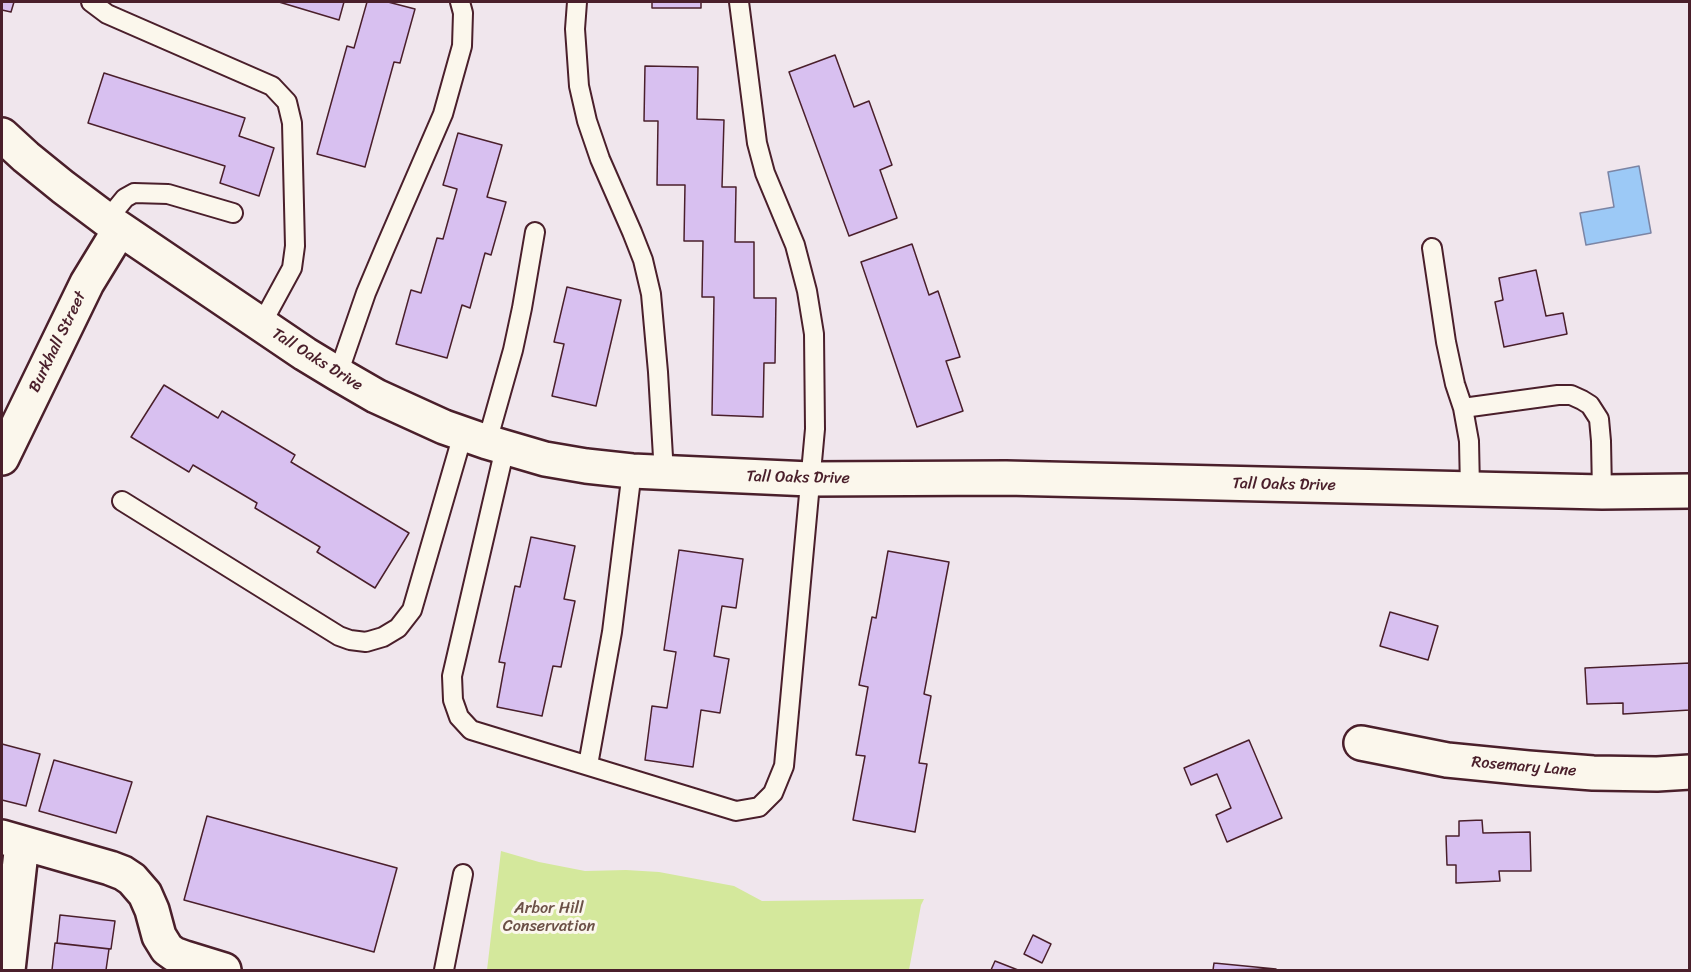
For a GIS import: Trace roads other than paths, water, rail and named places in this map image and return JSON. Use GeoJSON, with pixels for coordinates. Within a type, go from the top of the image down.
{"type":"FeatureCollection","features":[{"type":"Feature","properties":{"kind":"street","name":"Tall Oaks Drive"},"geometry":{"type":"LineString","coordinates":[[2,135],[63,188],[114,225],[261,325],[338,374],[376,396],[485,441],[555,461],[648,472],[810,479],[1006,478],[1602,492],[1689,491]]}},
{"type":"Feature","properties":{"kind":"street","name":"Burkhall Street"},"geometry":{"type":"LineString","coordinates":[[4,446],[114,225]]}},
{"type":"Feature","properties":{"kind":"street","name":"Rosemary Lane"},"geometry":{"type":"LineString","coordinates":[[1361,743],[1447,760],[1528,768],[1593,773],[1689,772]]}},
{"type":"Feature","properties":{"kind":"street"},"geometry":{"type":"LineString","coordinates":[[8,970],[12,840],[123,873],[132,879],[145,894],[159,936],[167,949],[174,954],[224,970]]}},
{"type":"Feature","properties":{"kind":"lane"},"geometry":{"type":"LineString","coordinates":[[91,2],[107,14],[272,86],[286,102],[292,123],[295,246],[292,268],[261,325]]}},
{"type":"Feature","properties":{"kind":"lane"},"geometry":{"type":"LineString","coordinates":[[338,374],[366,293],[443,114],[462,46],[463,13],[460,2]]}},
{"type":"Feature","properties":{"kind":"lane"},"geometry":{"type":"LineString","coordinates":[[577,2],[575,29],[579,86],[587,121],[600,159],[639,251],[651,294],[658,372],[648,472],[612,632],[588,765]]}},
{"type":"Feature","properties":{"kind":"lane"},"geometry":{"type":"LineString","coordinates":[[485,441],[452,676],[453,700],[459,717],[471,729],[736,811],[759,807],[773,793],[784,766],[815,429],[814,334],[807,291],[795,244],[765,173],[758,143],[739,2]]}},
{"type":"Feature","properties":{"kind":"lane"},"geometry":{"type":"LineString","coordinates":[[114,225],[125,198],[134,193],[168,195],[233,213]]}},
{"type":"Feature","properties":{"kind":"lane"},"geometry":{"type":"LineString","coordinates":[[122,501],[339,636],[366,642],[383,637],[398,628],[412,610],[485,441],[518,329],[535,232]]}},
{"type":"Feature","properties":{"kind":"lane"},"geometry":{"type":"LineString","coordinates":[[1432,248],[1446,342],[1470,441],[1470,489]]}},
{"type":"Feature","properties":{"kind":"lane"},"geometry":{"type":"LineString","coordinates":[[1463,408],[1558,395],[1571,395],[1582,400],[1590,405],[1599,419],[1602,492]]}},
{"type":"Feature","properties":{"kind":"lane"},"geometry":{"type":"LineString","coordinates":[[444,970],[463,874]]}},
{"type":"Feature","properties":{"kind":"water"},"geometry":{"type":"Polygon","coordinates":[[[1639,166],[1651,233],[1586,245],[1580,213],[1614,207],[1608,172],[1639,166]]]}},
{"type":"Feature","properties":{"kind":"park label","name":"Arbor Hill Conservation"},"geometry":{"type":"Point","coordinates":[549,918]}}]}
